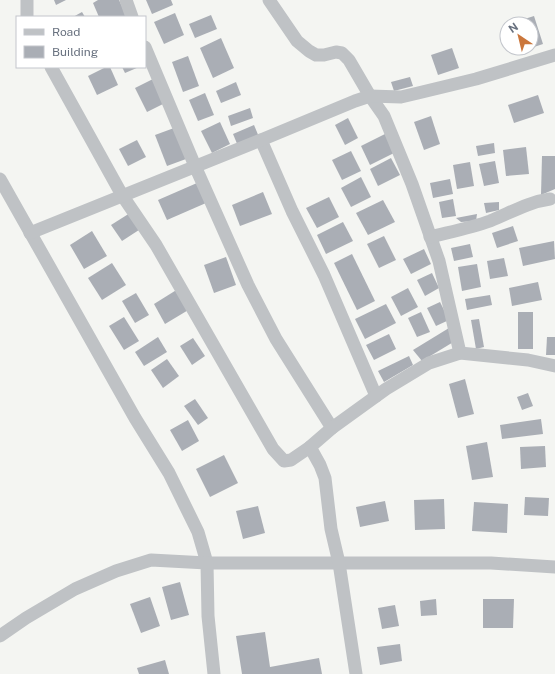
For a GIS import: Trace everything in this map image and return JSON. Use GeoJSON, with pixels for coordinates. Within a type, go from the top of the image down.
{"type":"FeatureCollection","features":[{"type":"Feature","properties":{"kind":"street"},"geometry":{"type":"LineString","coordinates":[[27,0],[27,16]]}},
{"type":"Feature","properties":{"kind":"street"},"geometry":{"type":"LineString","coordinates":[[126,0],[132,16]]}},
{"type":"Feature","properties":{"kind":"street"},"geometry":{"type":"LineString","coordinates":[[269,0],[298,41],[309,51],[316,55],[336,52],[342,53],[349,60],[370,96],[384,116],[412,184],[439,262],[460,353]]}},
{"type":"Feature","properties":{"kind":"street"},"geometry":{"type":"LineString","coordinates":[[146,49],[233,254],[269,326],[298,376],[332,428]]}},
{"type":"Feature","properties":{"kind":"street"},"geometry":{"type":"LineString","coordinates":[[30,233],[355,101],[370,96],[401,97],[476,79],[555,55]]}},
{"type":"Feature","properties":{"kind":"street"},"geometry":{"type":"LineString","coordinates":[[52,68],[122,195],[156,245],[273,449],[284,461],[291,460],[376,396],[429,363],[460,353],[528,360],[555,366]]}},
{"type":"Feature","properties":{"kind":"street"},"geometry":{"type":"LineString","coordinates":[[260,140],[292,211],[324,275],[376,396]]}},
{"type":"Feature","properties":{"kind":"street"},"geometry":{"type":"LineString","coordinates":[[0,179],[135,418],[169,473],[198,532],[207,563],[208,616],[214,674]]}},
{"type":"Feature","properties":{"kind":"street"},"geometry":{"type":"LineString","coordinates":[[430,237],[490,221],[539,200],[550,199]]}},
{"type":"Feature","properties":{"kind":"street"},"geometry":{"type":"LineString","coordinates":[[310,447],[320,464],[325,478],[331,530],[339,563],[356,674]]}},
{"type":"Feature","properties":{"kind":"street"},"geometry":{"type":"LineString","coordinates":[[0,636],[26,618],[75,589],[116,571],[151,560],[207,563],[491,563],[555,567]]}},
{"type":"Feature","properties":{"kind":"building"},"geometry":{"type":"Polygon","coordinates":[[[54,0],[66,0],[56,5],[54,0]]]}},
{"type":"Feature","properties":{"kind":"building"},"geometry":{"type":"Polygon","coordinates":[[[98,0],[119,0],[127,16],[99,16],[93,3],[98,0]]]}},
{"type":"Feature","properties":{"kind":"building"},"geometry":{"type":"Polygon","coordinates":[[[146,0],[171,0],[173,5],[152,14],[146,0]]]}},
{"type":"Feature","properties":{"kind":"building"},"geometry":{"type":"Polygon","coordinates":[[[82,12],[84,16],[75,16],[82,12]]]}},
{"type":"Feature","properties":{"kind":"building"},"geometry":{"type":"Polygon","coordinates":[[[175,13],[184,35],[164,44],[154,22],[175,13]]]}},
{"type":"Feature","properties":{"kind":"building"},"geometry":{"type":"Polygon","coordinates":[[[211,15],[217,29],[195,38],[189,24],[211,15]]]}},
{"type":"Feature","properties":{"kind":"building"},"geometry":{"type":"Polygon","coordinates":[[[539,32],[543,44],[539,45],[539,32]]]}},
{"type":"Feature","properties":{"kind":"building"},"geometry":{"type":"Polygon","coordinates":[[[221,38],[234,68],[213,78],[200,48],[221,38]]]}},
{"type":"Feature","properties":{"kind":"building"},"geometry":{"type":"Polygon","coordinates":[[[452,48],[459,68],[438,75],[431,55],[452,48]]]}},
{"type":"Feature","properties":{"kind":"building"},"geometry":{"type":"Polygon","coordinates":[[[188,56],[199,86],[183,92],[172,62],[188,56]]]}},
{"type":"Feature","properties":{"kind":"building"},"geometry":{"type":"Polygon","coordinates":[[[104,68],[110,68],[118,85],[97,95],[88,76],[104,68]]]}},
{"type":"Feature","properties":{"kind":"building"},"geometry":{"type":"Polygon","coordinates":[[[122,68],[137,68],[125,73],[122,68]]]}},
{"type":"Feature","properties":{"kind":"building"},"geometry":{"type":"Polygon","coordinates":[[[410,77],[413,86],[394,91],[391,82],[410,77]]]}},
{"type":"Feature","properties":{"kind":"building"},"geometry":{"type":"Polygon","coordinates":[[[153,79],[165,103],[147,112],[135,88],[153,79]]]}},
{"type":"Feature","properties":{"kind":"building"},"geometry":{"type":"Polygon","coordinates":[[[236,82],[241,95],[221,103],[216,91],[236,82]]]}},
{"type":"Feature","properties":{"kind":"building"},"geometry":{"type":"Polygon","coordinates":[[[205,93],[214,115],[198,121],[189,100],[205,93]]]}},
{"type":"Feature","properties":{"kind":"building"},"geometry":{"type":"Polygon","coordinates":[[[538,95],[544,113],[514,123],[508,105],[538,95]]]}},
{"type":"Feature","properties":{"kind":"building"},"geometry":{"type":"Polygon","coordinates":[[[250,108],[253,118],[231,126],[228,116],[250,108]]]}},
{"type":"Feature","properties":{"kind":"building"},"geometry":{"type":"Polygon","coordinates":[[[431,116],[440,144],[424,150],[414,122],[431,116]]]}},
{"type":"Feature","properties":{"kind":"building"},"geometry":{"type":"Polygon","coordinates":[[[348,118],[358,138],[345,145],[335,125],[348,118]]]}},
{"type":"Feature","properties":{"kind":"building"},"geometry":{"type":"Polygon","coordinates":[[[220,122],[230,144],[212,153],[201,131],[220,122]]]}},
{"type":"Feature","properties":{"kind":"building"},"geometry":{"type":"Polygon","coordinates":[[[254,125],[259,137],[238,146],[233,134],[254,125]]]}},
{"type":"Feature","properties":{"kind":"building"},"geometry":{"type":"Polygon","coordinates":[[[174,128],[186,159],[167,166],[155,135],[174,128]]]}},
{"type":"Feature","properties":{"kind":"building"},"geometry":{"type":"Polygon","coordinates":[[[385,134],[394,153],[370,165],[361,146],[385,134]]]}},
{"type":"Feature","properties":{"kind":"building"},"geometry":{"type":"Polygon","coordinates":[[[137,140],[146,157],[128,166],[119,149],[137,140]]]}},
{"type":"Feature","properties":{"kind":"building"},"geometry":{"type":"Polygon","coordinates":[[[494,143],[495,153],[478,156],[476,146],[494,143]]]}},
{"type":"Feature","properties":{"kind":"building"},"geometry":{"type":"Polygon","coordinates":[[[526,147],[529,174],[506,176],[503,150],[526,147]]]}},
{"type":"Feature","properties":{"kind":"building"},"geometry":{"type":"Polygon","coordinates":[[[351,151],[361,171],[342,180],[332,160],[351,151]]]}},
{"type":"Feature","properties":{"kind":"building"},"geometry":{"type":"Polygon","coordinates":[[[542,156],[555,156],[555,189],[541,195],[542,156]]]}},
{"type":"Feature","properties":{"kind":"building"},"geometry":{"type":"Polygon","coordinates":[[[391,158],[400,175],[378,186],[370,169],[391,158]]]}},
{"type":"Feature","properties":{"kind":"building"},"geometry":{"type":"Polygon","coordinates":[[[495,161],[499,183],[484,186],[479,164],[495,161]]]}},
{"type":"Feature","properties":{"kind":"building"},"geometry":{"type":"Polygon","coordinates":[[[470,162],[474,186],[457,189],[453,165],[470,162]]]}},
{"type":"Feature","properties":{"kind":"building"},"geometry":{"type":"Polygon","coordinates":[[[361,177],[371,197],[351,207],[341,188],[361,177]]]}},
{"type":"Feature","properties":{"kind":"building"},"geometry":{"type":"Polygon","coordinates":[[[450,179],[453,194],[433,198],[430,183],[450,179]]]}},
{"type":"Feature","properties":{"kind":"building"},"geometry":{"type":"Polygon","coordinates":[[[197,183],[206,203],[167,220],[158,200],[197,183]]]}},
{"type":"Feature","properties":{"kind":"building"},"geometry":{"type":"Polygon","coordinates":[[[263,192],[272,214],[240,226],[232,205],[263,192]]]}},
{"type":"Feature","properties":{"kind":"building"},"geometry":{"type":"Polygon","coordinates":[[[329,197],[339,217],[317,228],[306,208],[329,197]]]}},
{"type":"Feature","properties":{"kind":"building"},"geometry":{"type":"Polygon","coordinates":[[[453,199],[456,216],[442,218],[439,202],[453,199]]]}},
{"type":"Feature","properties":{"kind":"building"},"geometry":{"type":"Polygon","coordinates":[[[383,200],[395,222],[368,235],[356,213],[383,200]]]}},
{"type":"Feature","properties":{"kind":"building"},"geometry":{"type":"Polygon","coordinates":[[[499,202],[499,210],[486,213],[484,203],[499,202]]]}},
{"type":"Feature","properties":{"kind":"building"},"geometry":{"type":"Polygon","coordinates":[[[130,213],[142,228],[122,241],[111,225],[130,213]]]}},
{"type":"Feature","properties":{"kind":"building"},"geometry":{"type":"Polygon","coordinates":[[[477,214],[476,221],[461,222],[456,218],[477,214]]]}},
{"type":"Feature","properties":{"kind":"building"},"geometry":{"type":"Polygon","coordinates":[[[343,222],[353,241],[326,254],[317,235],[343,222]]]}},
{"type":"Feature","properties":{"kind":"building"},"geometry":{"type":"Polygon","coordinates":[[[513,226],[518,241],[497,248],[492,233],[513,226]]]}},
{"type":"Feature","properties":{"kind":"building"},"geometry":{"type":"Polygon","coordinates":[[[92,231],[107,256],[84,269],[70,245],[92,231]]]}},
{"type":"Feature","properties":{"kind":"building"},"geometry":{"type":"Polygon","coordinates":[[[384,236],[396,260],[379,268],[367,244],[384,236]]]}},
{"type":"Feature","properties":{"kind":"building"},"geometry":{"type":"Polygon","coordinates":[[[554,241],[555,259],[523,266],[519,248],[554,241]]]}},
{"type":"Feature","properties":{"kind":"building"},"geometry":{"type":"Polygon","coordinates":[[[470,244],[473,257],[454,261],[451,248],[470,244]]]}},
{"type":"Feature","properties":{"kind":"building"},"geometry":{"type":"Polygon","coordinates":[[[424,249],[431,264],[411,274],[403,259],[424,249]]]}},
{"type":"Feature","properties":{"kind":"building"},"geometry":{"type":"Polygon","coordinates":[[[352,254],[375,301],[357,310],[334,263],[352,254]]]}},
{"type":"Feature","properties":{"kind":"building"},"geometry":{"type":"Polygon","coordinates":[[[226,257],[236,285],[214,293],[204,265],[226,257]]]}},
{"type":"Feature","properties":{"kind":"building"},"geometry":{"type":"Polygon","coordinates":[[[504,258],[508,276],[490,279],[487,261],[504,258]]]}},
{"type":"Feature","properties":{"kind":"building"},"geometry":{"type":"Polygon","coordinates":[[[112,263],[126,285],[102,300],[88,278],[112,263]]]}},
{"type":"Feature","properties":{"kind":"building"},"geometry":{"type":"Polygon","coordinates":[[[477,264],[481,287],[462,291],[458,267],[477,264]]]}},
{"type":"Feature","properties":{"kind":"building"},"geometry":{"type":"Polygon","coordinates":[[[432,273],[439,288],[425,296],[417,280],[432,273]]]}},
{"type":"Feature","properties":{"kind":"building"},"geometry":{"type":"Polygon","coordinates":[[[538,282],[542,300],[512,306],[509,288],[538,282]]]}},
{"type":"Feature","properties":{"kind":"building"},"geometry":{"type":"Polygon","coordinates":[[[408,288],[418,307],[401,316],[391,297],[408,288]]]}},
{"type":"Feature","properties":{"kind":"building"},"geometry":{"type":"Polygon","coordinates":[[[178,289],[190,309],[165,324],[154,304],[178,289]]]}},
{"type":"Feature","properties":{"kind":"building"},"geometry":{"type":"Polygon","coordinates":[[[136,293],[149,315],[135,323],[122,301],[136,293]]]}},
{"type":"Feature","properties":{"kind":"building"},"geometry":{"type":"Polygon","coordinates":[[[490,295],[492,305],[467,310],[465,299],[490,295]]]}},
{"type":"Feature","properties":{"kind":"building"},"geometry":{"type":"Polygon","coordinates":[[[440,302],[449,320],[436,326],[427,308],[440,302]]]}},
{"type":"Feature","properties":{"kind":"building"},"geometry":{"type":"Polygon","coordinates":[[[386,304],[396,323],[365,339],[355,319],[386,304]]]}},
{"type":"Feature","properties":{"kind":"building"},"geometry":{"type":"Polygon","coordinates":[[[421,312],[430,332],[417,337],[408,318],[421,312]]]}},
{"type":"Feature","properties":{"kind":"building"},"geometry":{"type":"Polygon","coordinates":[[[518,312],[533,312],[533,349],[518,349],[518,312]]]}},
{"type":"Feature","properties":{"kind":"building"},"geometry":{"type":"Polygon","coordinates":[[[124,317],[139,341],[124,350],[109,326],[124,317]]]}},
{"type":"Feature","properties":{"kind":"building"},"geometry":{"type":"Polygon","coordinates":[[[479,319],[484,347],[476,349],[471,320],[479,319]]]}},
{"type":"Feature","properties":{"kind":"building"},"geometry":{"type":"Polygon","coordinates":[[[449,328],[455,341],[422,361],[413,350],[449,328]]]}},
{"type":"Feature","properties":{"kind":"building"},"geometry":{"type":"Polygon","coordinates":[[[389,334],[396,349],[374,360],[366,345],[389,334]]]}},
{"type":"Feature","properties":{"kind":"building"},"geometry":{"type":"Polygon","coordinates":[[[158,337],[167,352],[144,366],[135,352],[158,337]]]}},
{"type":"Feature","properties":{"kind":"building"},"geometry":{"type":"Polygon","coordinates":[[[547,337],[555,337],[555,355],[546,355],[547,337]]]}},
{"type":"Feature","properties":{"kind":"building"},"geometry":{"type":"Polygon","coordinates":[[[193,338],[205,356],[192,365],[180,346],[193,338]]]}},
{"type":"Feature","properties":{"kind":"building"},"geometry":{"type":"Polygon","coordinates":[[[409,356],[413,365],[384,382],[378,371],[409,356]]]}},
{"type":"Feature","properties":{"kind":"building"},"geometry":{"type":"Polygon","coordinates":[[[167,359],[179,376],[163,388],[151,370],[167,359]]]}},
{"type":"Feature","properties":{"kind":"building"},"geometry":{"type":"Polygon","coordinates":[[[465,379],[474,414],[458,418],[449,384],[465,379]]]}},
{"type":"Feature","properties":{"kind":"building"},"geometry":{"type":"Polygon","coordinates":[[[528,393],[533,406],[522,410],[517,397],[528,393]]]}},
{"type":"Feature","properties":{"kind":"building"},"geometry":{"type":"Polygon","coordinates":[[[195,399],[208,418],[198,425],[184,406],[195,399]]]}},
{"type":"Feature","properties":{"kind":"building"},"geometry":{"type":"Polygon","coordinates":[[[541,419],[543,434],[502,439],[500,425],[541,419]]]}},
{"type":"Feature","properties":{"kind":"building"},"geometry":{"type":"Polygon","coordinates":[[[188,420],[199,441],[182,451],[170,430],[188,420]]]}},
{"type":"Feature","properties":{"kind":"building"},"geometry":{"type":"Polygon","coordinates":[[[487,442],[493,477],[472,480],[466,446],[487,442]]]}},
{"type":"Feature","properties":{"kind":"building"},"geometry":{"type":"Polygon","coordinates":[[[545,446],[546,467],[521,469],[520,447],[545,446]]]}},
{"type":"Feature","properties":{"kind":"building"},"geometry":{"type":"Polygon","coordinates":[[[224,455],[238,483],[210,497],[196,469],[224,455]]]}},
{"type":"Feature","properties":{"kind":"building"},"geometry":{"type":"Polygon","coordinates":[[[525,497],[549,498],[548,516],[524,515],[525,497]]]}},
{"type":"Feature","properties":{"kind":"building"},"geometry":{"type":"Polygon","coordinates":[[[444,499],[445,529],[415,530],[414,500],[444,499]]]}},
{"type":"Feature","properties":{"kind":"building"},"geometry":{"type":"Polygon","coordinates":[[[385,501],[389,521],[360,527],[356,507],[385,501]]]}},
{"type":"Feature","properties":{"kind":"building"},"geometry":{"type":"Polygon","coordinates":[[[474,502],[508,504],[507,533],[472,531],[474,502]]]}},
{"type":"Feature","properties":{"kind":"building"},"geometry":{"type":"Polygon","coordinates":[[[258,506],[265,533],[243,539],[236,511],[258,506]]]}},
{"type":"Feature","properties":{"kind":"building"},"geometry":{"type":"Polygon","coordinates":[[[180,582],[189,615],[171,620],[162,587],[180,582]]]}},
{"type":"Feature","properties":{"kind":"building"},"geometry":{"type":"Polygon","coordinates":[[[150,597],[160,626],[141,633],[130,604],[150,597]]]}},
{"type":"Feature","properties":{"kind":"building"},"geometry":{"type":"Polygon","coordinates":[[[436,599],[437,615],[421,616],[420,601],[436,599]]]}},
{"type":"Feature","properties":{"kind":"building"},"geometry":{"type":"Polygon","coordinates":[[[483,599],[514,599],[513,628],[483,628],[483,599]]]}},
{"type":"Feature","properties":{"kind":"building"},"geometry":{"type":"Polygon","coordinates":[[[395,605],[399,626],[382,629],[378,608],[395,605]]]}},
{"type":"Feature","properties":{"kind":"building"},"geometry":{"type":"Polygon","coordinates":[[[265,632],[270,667],[319,658],[322,674],[242,674],[236,636],[265,632]]]}},
{"type":"Feature","properties":{"kind":"building"},"geometry":{"type":"Polygon","coordinates":[[[400,644],[402,661],[380,665],[377,647],[400,644]]]}},
{"type":"Feature","properties":{"kind":"building"},"geometry":{"type":"Polygon","coordinates":[[[165,660],[169,674],[139,674],[137,668],[165,660]]]}}]}
